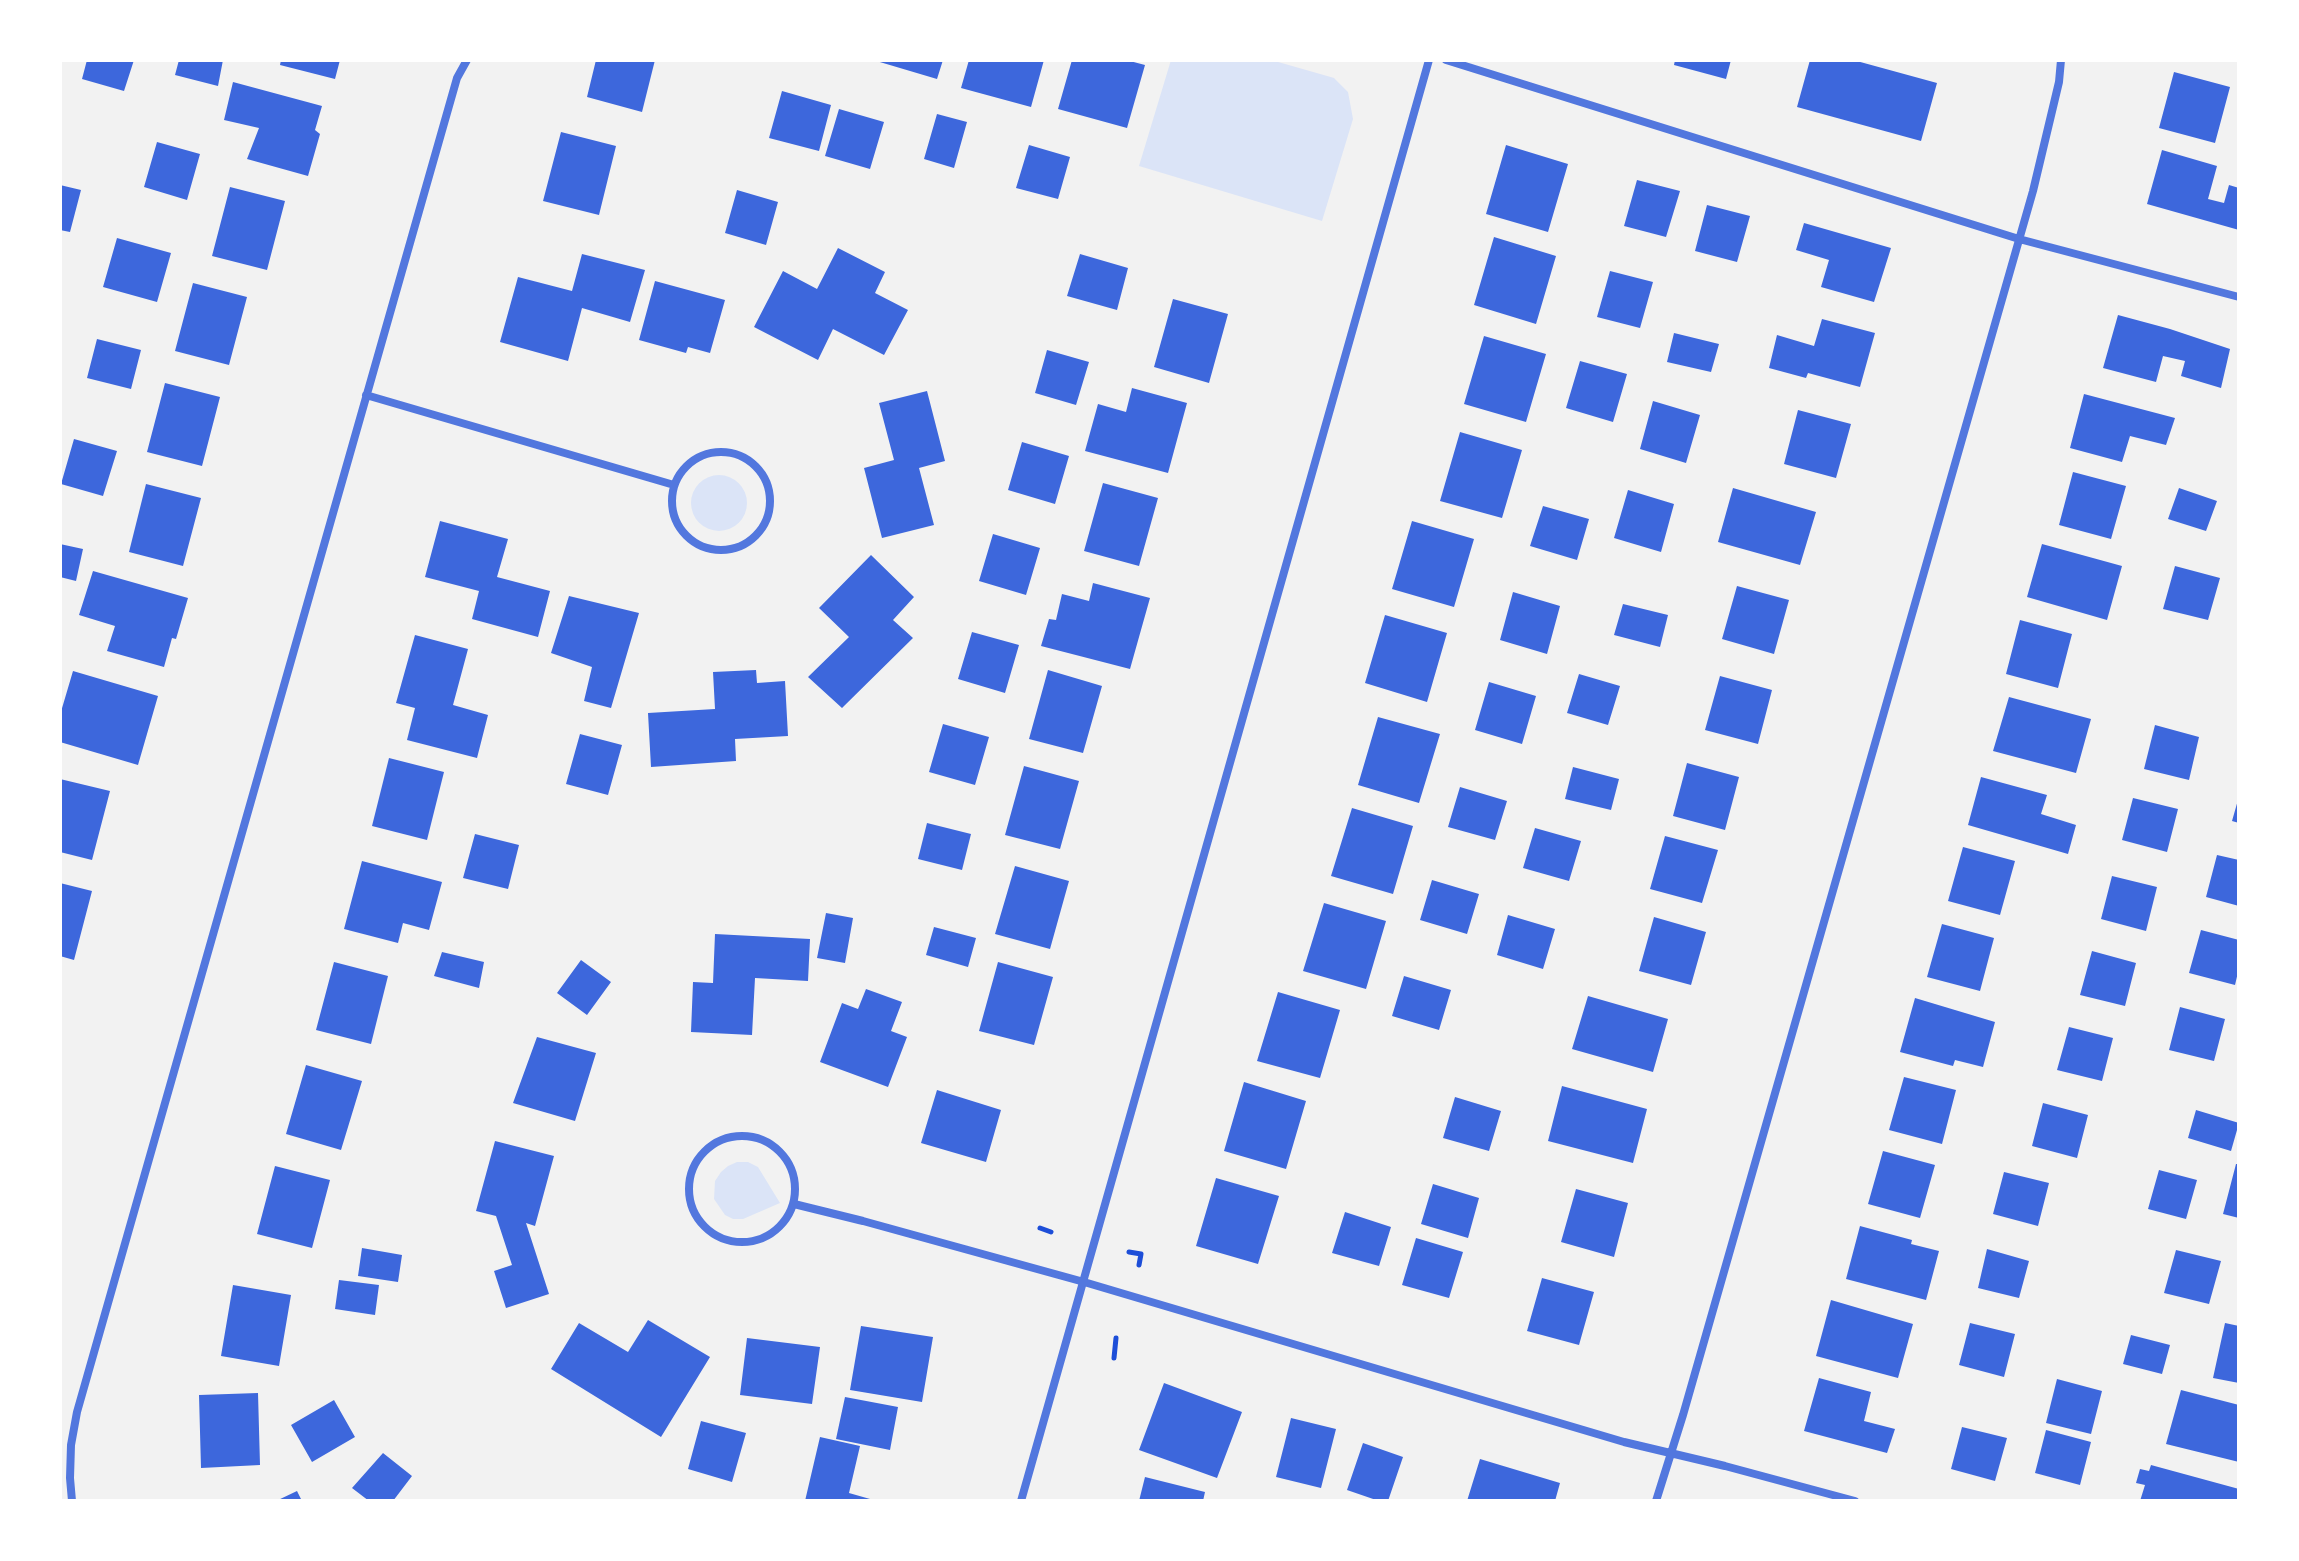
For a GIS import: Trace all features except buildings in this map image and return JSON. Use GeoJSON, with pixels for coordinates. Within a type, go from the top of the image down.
{"type":"FeatureCollection","features":[{"type":"Feature","properties":{"kind":"street"},"geometry":{"type":"LineString","coordinates":[[72,1501],[71,1445],[77,1412],[457,78],[467,60]]}},
{"type":"Feature","properties":{"kind":"street"},"geometry":{"type":"LineString","coordinates":[[1021,1501],[1429,60]]}},
{"type":"Feature","properties":{"kind":"street"},"geometry":{"type":"LineString","coordinates":[[1446,60],[2019,239],[2239,297]]}},
{"type":"Feature","properties":{"kind":"street"},"geometry":{"type":"LineString","coordinates":[[1656,1501],[2033,191],[2059,82],[2061,60]]}},
{"type":"Feature","properties":{"kind":"street"},"geometry":{"type":"LineString","coordinates":[[366,395],[674,485]]}},
{"type":"Feature","properties":{"kind":"street"},"geometry":{"type":"LineString","coordinates":[[725,452],[741,456],[760,471],[769,493],[770,509],[754,538],[724,550],[708,548],[694,542],[682,531],[674,517],[671,501],[674,485],[682,471],[694,460],[709,453],[725,452]]}},
{"type":"Feature","properties":{"kind":"street"},"geometry":{"type":"LineString","coordinates":[[736,1136],[753,1137],[770,1143],[783,1154],[796,1186],[794,1204],[786,1220],[758,1240],[740,1242],[723,1239],[707,1230],[696,1216],[690,1200],[689,1182],[695,1165],[705,1151],[719,1141],[736,1136]]}},
{"type":"Feature","properties":{"kind":"street"},"geometry":{"type":"LineString","coordinates":[[794,1204],[1084,1282],[1671,1454],[1855,1501]]}},
{"type":"Feature","properties":{"kind":"path"},"geometry":{"type":"LineString","coordinates":[[1040,1228],[1051,1232]]}},
{"type":"Feature","properties":{"kind":"path"},"geometry":{"type":"LineString","coordinates":[[1129,1252],[1141,1254],[1139,1265]]}},
{"type":"Feature","properties":{"kind":"path"},"geometry":{"type":"LineString","coordinates":[[1114,1358],[1116,1338]]}},
{"type":"Feature","properties":{"kind":"shaded area"},"geometry":{"type":"Polygon","coordinates":[[[1171,60],[1271,60],[1334,78],[1348,92],[1353,119],[1322,221],[1139,166],[1171,60]]]}},
{"type":"Feature","properties":{"kind":"shaded area"},"geometry":{"type":"Polygon","coordinates":[[[719,475],[739,483],[747,503],[739,523],[719,531],[699,523],[691,503],[699,483],[719,475]]]}},
{"type":"Feature","properties":{"kind":"shaded area"},"geometry":{"type":"Polygon","coordinates":[[[737,1162],[748,1162],[758,1167],[780,1203],[743,1219],[725,1215],[714,1199],[715,1181],[721,1172],[737,1162]]]}}]}
